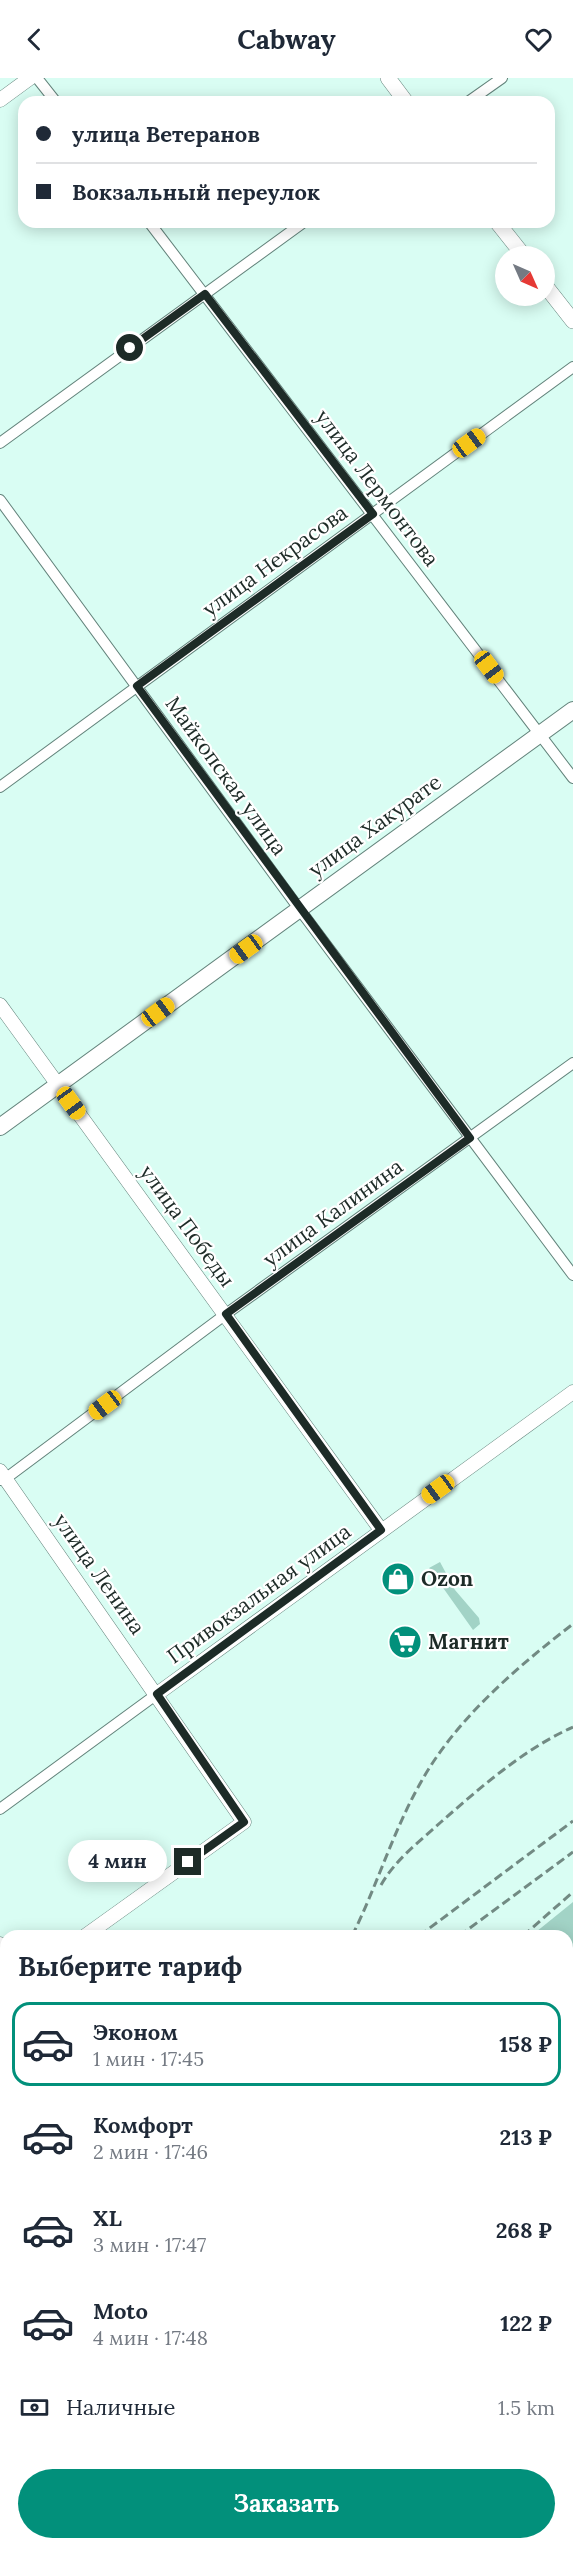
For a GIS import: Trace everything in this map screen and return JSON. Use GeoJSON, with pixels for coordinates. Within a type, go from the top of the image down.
{"type":"FeatureCollection","features":[{"type":"Feature","properties":{"kind":"main road"},"geometry":{"type":"LineString","coordinates":[[388,78],[402,96]]}},
{"type":"Feature","properties":{"kind":"main road"},"geometry":{"type":"LineString","coordinates":[[502,228],[516,246]]}},
{"type":"Feature","properties":{"kind":"main road"},"geometry":{"type":"LineString","coordinates":[[555,298],[573,321]]}},
{"type":"Feature","properties":{"kind":"main road","name":"улица Хакурате"},"geometry":{"type":"LineString","coordinates":[[0,1127],[573,710]]}},
{"type":"Feature","properties":{"kind":"street"},"geometry":{"type":"LineString","coordinates":[[0,100],[30,78]]}},
{"type":"Feature","properties":{"kind":"street"},"geometry":{"type":"LineString","coordinates":[[37,78],[51,96]]}},
{"type":"Feature","properties":{"kind":"street"},"geometry":{"type":"LineString","coordinates":[[476,96],[502,78]]}},
{"type":"Feature","properties":{"kind":"street","name":"улица Лермонтова"},"geometry":{"type":"LineString","coordinates":[[154,228],[573,778]]}},
{"type":"Feature","properties":{"kind":"street"},"geometry":{"type":"LineString","coordinates":[[0,443],[296,228]]}},
{"type":"Feature","properties":{"kind":"street","name":"улица Некрасова"},"geometry":{"type":"LineString","coordinates":[[0,787],[573,367]]}},
{"type":"Feature","properties":{"kind":"street","name":"Майкопская улица"},"geometry":{"type":"LineString","coordinates":[[0,500],[300,910],[573,1275]]}},
{"type":"Feature","properties":{"kind":"street","name":"улица Победы"},"geometry":{"type":"LineString","coordinates":[[0,1005],[381,1530]]}},
{"type":"Feature","properties":{"kind":"street","name":"улица Калинина"},"geometry":{"type":"LineString","coordinates":[[2,1476],[573,1063]]}},
{"type":"Feature","properties":{"kind":"street","name":"Привокзальная улица"},"geometry":{"type":"LineString","coordinates":[[0,1809],[573,1392]]}},
{"type":"Feature","properties":{"kind":"street","name":"улица Ленина"},"geometry":{"type":"LineString","coordinates":[[2,1476],[157,1694],[244,1822],[93,1930]]}},
{"type":"Feature","properties":{"kind":"green space"},"geometry":{"type":"Polygon","coordinates":[[[440,1562],[455,1590],[479,1618],[480,1624],[473,1630],[429,1568],[440,1562]]]}},
{"type":"Feature","properties":{"kind":"green space"},"geometry":{"type":"Polygon","coordinates":[[[573,1902],[573,1930],[538,1930],[573,1902]]]}},
{"type":"Feature","properties":{"kind":"railway"},"geometry":{"type":"LineString","coordinates":[[355,1930],[402,1820],[435,1759],[489,1696],[573,1624]]}},
{"type":"Feature","properties":{"kind":"railway"},"geometry":{"type":"LineString","coordinates":[[381,1885],[408,1851],[487,1782],[537,1746],[573,1727]]}},
{"type":"Feature","properties":{"kind":"railway"},"geometry":{"type":"LineString","coordinates":[[427,1930],[573,1821]]}},
{"type":"Feature","properties":{"kind":"railway"},"geometry":{"type":"LineString","coordinates":[[467,1930],[573,1852]]}},
{"type":"Feature","properties":{"kind":"railway"},"geometry":{"type":"LineString","coordinates":[[530,1930],[573,1892]]}},
{"type":"Feature","properties":{"kind":"place","name":"Ozon"},"geometry":{"type":"Point","coordinates":[398,1579]}},
{"type":"Feature","properties":{"kind":"place","name":"Магнит"},"geometry":{"type":"Point","coordinates":[405,1642]}},
{"type":"Feature","properties":{"kind":"route"},"geometry":{"type":"LineString","coordinates":[[130,348],[205,294],[373,514],[137,686],[470,1138],[226,1314],[381,1530],[157,1694],[244,1822],[188,1862]]}}]}
